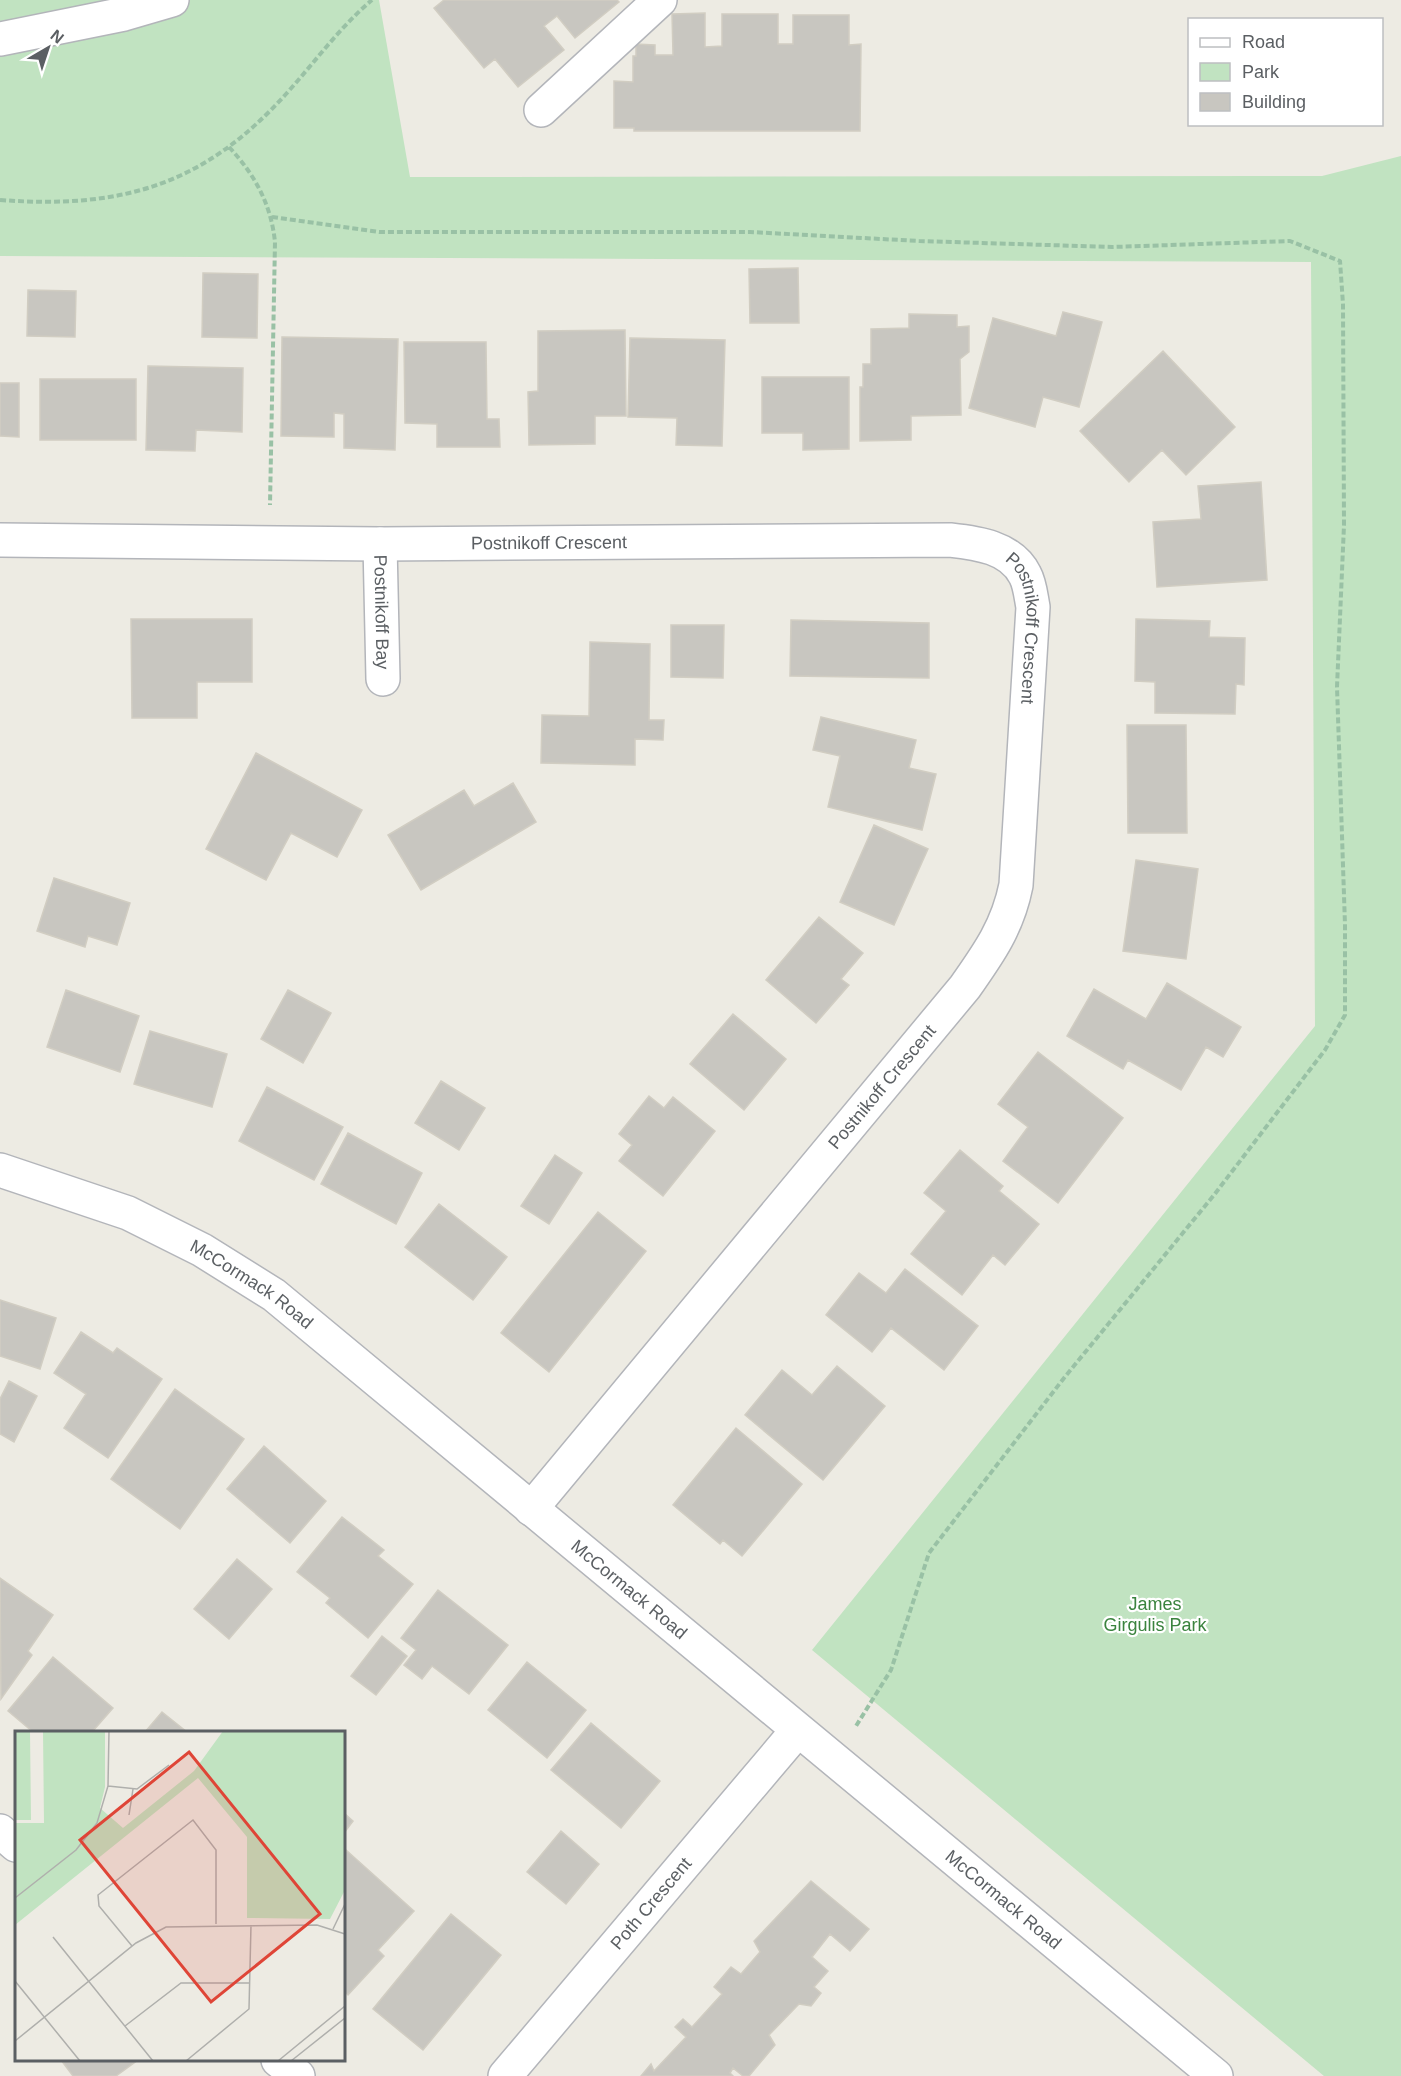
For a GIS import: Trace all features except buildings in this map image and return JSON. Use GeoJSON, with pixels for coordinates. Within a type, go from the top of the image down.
{"type":"FeatureCollection","features":[{"type":"Feature","properties":{"kind":"street"},"geometry":{"type":"LineString","coordinates":[[0,39],[124,14],[172,0]]}},
{"type":"Feature","properties":{"kind":"street"},"geometry":{"type":"LineString","coordinates":[[541,110],[660,0]]}},
{"type":"Feature","properties":{"kind":"street","name":"Postnikoff Crescent"},"geometry":{"type":"LineString","coordinates":[[0,540],[380,544],[950,540],[980,543],[1005,553],[1025,574],[1033,607],[1016,885],[1010,913],[1001,931],[965,987],[531,1509]]}},
{"type":"Feature","properties":{"kind":"street","name":"Postnikoff Bay"},"geometry":{"type":"LineString","coordinates":[[380,544],[383,679]]}},
{"type":"Feature","properties":{"kind":"street","name":"McCormack Road"},"geometry":{"type":"LineString","coordinates":[[0,1170],[128,1213],[202,1250],[265,1289],[1216,2076]]}},
{"type":"Feature","properties":{"kind":"street","name":"Poth Crescent"},"geometry":{"type":"LineString","coordinates":[[505,2076],[798,1731]]}},
{"type":"Feature","properties":{"kind":"street"},"geometry":{"type":"LineString","coordinates":[[0,1831],[15,1844]]}},
{"type":"Feature","properties":{"kind":"street"},"geometry":{"type":"LineString","coordinates":[[279,2061],[298,2076]]}},
{"type":"Feature","properties":{"kind":"path"},"geometry":{"type":"LineString","coordinates":[[0,201],[50,204],[112,198],[158,187],[200,167],[244,137],[286,94],[338,32],[372,0]]}},
{"type":"Feature","properties":{"kind":"path"},"geometry":{"type":"LineString","coordinates":[[229,147],[246,165],[260,187],[272,217],[275,242],[269,543]]}},
{"type":"Feature","properties":{"kind":"green space","name":"James Girgulis Park"},"geometry":{"type":"Polygon","coordinates":[[[0,0],[379,0],[410,177],[1322,176],[1401,156],[1401,2076],[1324,2076],[812,1650],[1315,1026],[1311,262],[0,256],[0,0]]]}}]}
